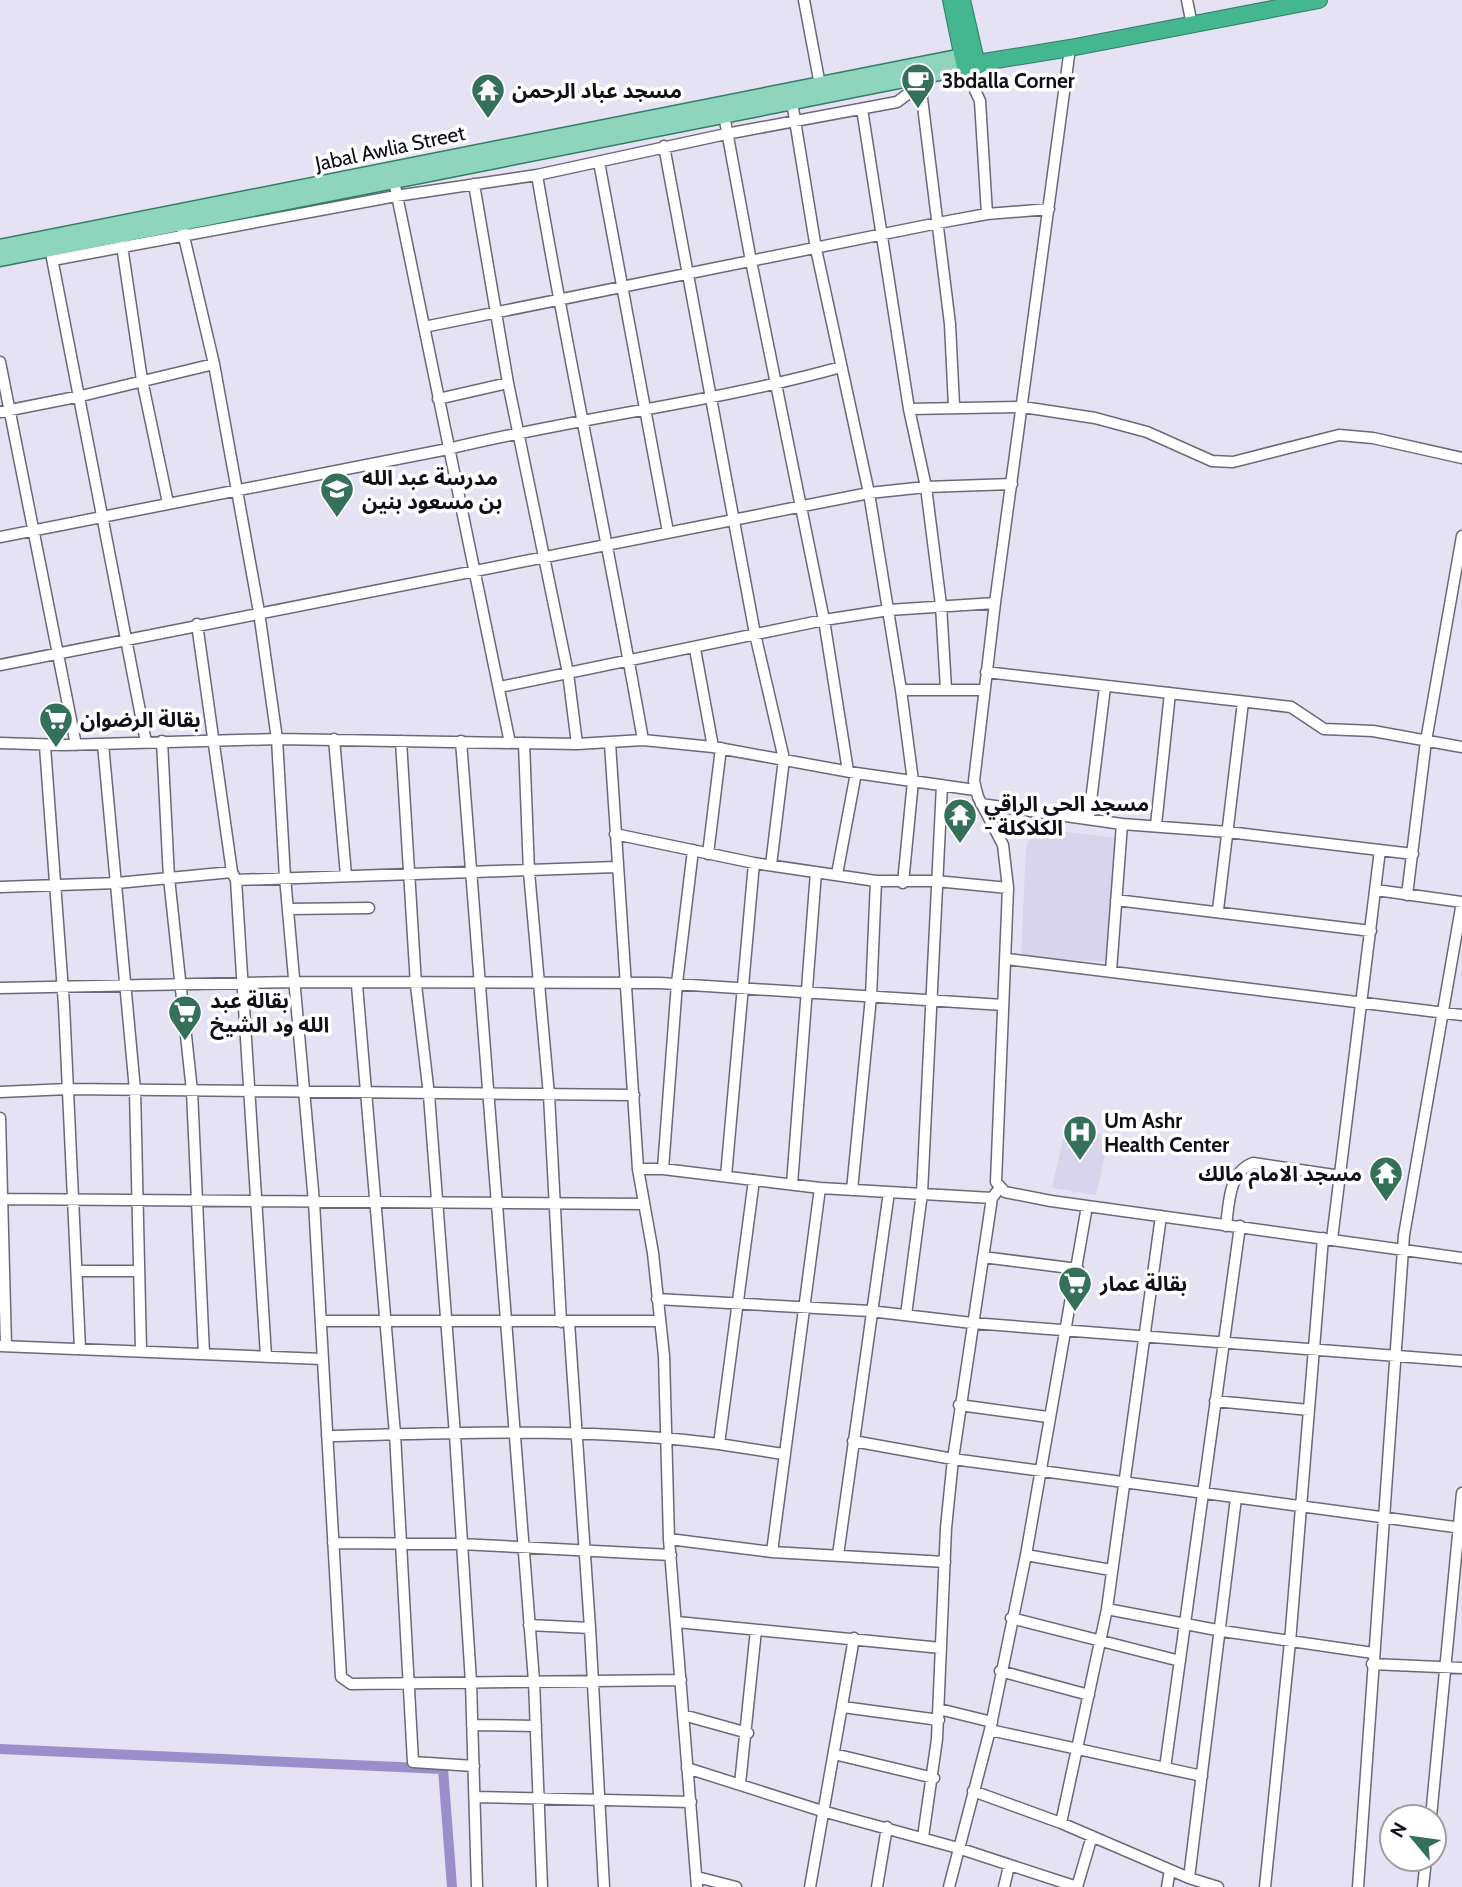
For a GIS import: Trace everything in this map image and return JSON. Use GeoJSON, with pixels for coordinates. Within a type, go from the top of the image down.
{"type":"FeatureCollection","features":[{"type":"Feature","properties":{"kind":"highway"},"geometry":{"type":"LineString","coordinates":[[951,0],[970,61]]}},
{"type":"Feature","properties":{"kind":"highway"},"geometry":{"type":"LineString","coordinates":[[962,0],[970,61]]}},
{"type":"Feature","properties":{"kind":"highway"},"geometry":{"type":"LineString","coordinates":[[970,61],[994,60],[1070,48],[1319,0]]}},
{"type":"Feature","properties":{"kind":"main road","name":"Jabal Awlia Street"},"geometry":{"type":"LineString","coordinates":[[0,247],[820,85],[970,61]]}},
{"type":"Feature","properties":{"kind":"main road","name":"Jabal Awlia Street"},"geometry":{"type":"LineString","coordinates":[[0,259],[51,255],[183,230],[394,181],[792,102],[919,81],[970,61]]}},
{"type":"Feature","properties":{"kind":"street"},"geometry":{"type":"LineString","coordinates":[[804,0],[820,85]]}},
{"type":"Feature","properties":{"kind":"street"},"geometry":{"type":"LineString","coordinates":[[1187,0],[1192,25]]}},
{"type":"Feature","properties":{"kind":"street"},"geometry":{"type":"LineString","coordinates":[[923,1837],[934,1778],[945,1562],[959,1405],[996,1194],[1008,888],[1003,845],[975,790],[986,672],[1070,48]]}},
{"type":"Feature","properties":{"kind":"street"},"geometry":{"type":"LineString","coordinates":[[970,61],[981,108],[987,214]]}},
{"type":"Feature","properties":{"kind":"street"},"geometry":{"type":"LineString","coordinates":[[146,742],[129,640],[51,255],[122,246],[183,230],[537,175],[664,146],[897,102],[919,81]]}},
{"type":"Feature","properties":{"kind":"street"},"geometry":{"type":"LineString","coordinates":[[919,81],[950,324],[954,406]]}},
{"type":"Feature","properties":{"kind":"street"},"geometry":{"type":"LineString","coordinates":[[792,102],[816,249],[869,493],[901,690],[913,781],[903,883]]}},
{"type":"Feature","properties":{"kind":"street"},"geometry":{"type":"LineString","coordinates":[[862,109],[909,409],[926,487],[941,605],[946,689]]}},
{"type":"Feature","properties":{"kind":"street"},"geometry":{"type":"LineString","coordinates":[[724,115],[852,772],[837,874]]}},
{"type":"Feature","properties":{"kind":"street"},"geometry":{"type":"LineString","coordinates":[[664,146],[755,634],[784,759],[772,865]]}},
{"type":"Feature","properties":{"kind":"street"},"geometry":{"type":"LineString","coordinates":[[599,162],[668,532]]}},
{"type":"Feature","properties":{"kind":"street"},"geometry":{"type":"LineString","coordinates":[[537,175],[581,422],[609,543],[643,740]]}},
{"type":"Feature","properties":{"kind":"street"},"geometry":{"type":"LineString","coordinates":[[394,181],[510,743]]}},
{"type":"Feature","properties":{"kind":"street"},"geometry":{"type":"LineString","coordinates":[[474,184],[517,432],[568,673],[577,744]]}},
{"type":"Feature","properties":{"kind":"street"},"geometry":{"type":"LineString","coordinates":[[424,327],[559,302],[938,223],[987,214],[1049,209]]}},
{"type":"Feature","properties":{"kind":"street"},"geometry":{"type":"LineString","coordinates":[[183,230],[214,364],[259,612],[277,739],[285,877],[314,1202],[343,1681],[351,1684],[681,1680]]}},
{"type":"Feature","properties":{"kind":"street"},"geometry":{"type":"LineString","coordinates":[[122,246],[142,380],[168,503]]}},
{"type":"Feature","properties":{"kind":"street"},"geometry":{"type":"LineString","coordinates":[[0,362],[5,411],[35,530],[76,745]]}},
{"type":"Feature","properties":{"kind":"street"},"geometry":{"type":"LineString","coordinates":[[5,411],[214,364]]}},
{"type":"Feature","properties":{"kind":"street"},"geometry":{"type":"LineString","coordinates":[[0,537],[448,449],[517,432],[712,398],[776,385],[841,367]]}},
{"type":"Feature","properties":{"kind":"street"},"geometry":{"type":"LineString","coordinates":[[438,399],[508,383]]}},
{"type":"Feature","properties":{"kind":"street"},"geometry":{"type":"LineString","coordinates":[[909,409],[954,406],[1023,407],[1095,418],[1147,432],[1212,461],[1233,462],[1339,435],[1373,438],[1462,458]]}},
{"type":"Feature","properties":{"kind":"street"},"geometry":{"type":"LineString","coordinates":[[0,665],[869,493],[926,487],[1012,484]]}},
{"type":"Feature","properties":{"kind":"street"},"geometry":{"type":"LineString","coordinates":[[1406,895],[1426,741],[1457,588],[1462,536]]}},
{"type":"Feature","properties":{"kind":"street"},"geometry":{"type":"LineString","coordinates":[[500,687],[695,649],[824,620],[889,610],[995,603]]}},
{"type":"Feature","properties":{"kind":"street"},"geometry":{"type":"LineString","coordinates":[[197,624],[234,876],[266,1356]]}},
{"type":"Feature","properties":{"kind":"street"},"geometry":{"type":"LineString","coordinates":[[695,649],[717,747],[708,854]]}},
{"type":"Feature","properties":{"kind":"street"},"geometry":{"type":"LineString","coordinates":[[986,672],[1292,707],[1324,729],[1373,731],[1462,747]]}},
{"type":"Feature","properties":{"kind":"street"},"geometry":{"type":"LineString","coordinates":[[1089,817],[1105,687]]}},
{"type":"Feature","properties":{"kind":"street"},"geometry":{"type":"LineString","coordinates":[[901,690],[984,690]]}},
{"type":"Feature","properties":{"kind":"street"},"geometry":{"type":"LineString","coordinates":[[1156,825],[1170,693]]}},
{"type":"Feature","properties":{"kind":"street"},"geometry":{"type":"LineString","coordinates":[[1218,910],[1242,702]]}},
{"type":"Feature","properties":{"kind":"street"},"geometry":{"type":"LineString","coordinates":[[0,741],[45,746],[214,739],[577,744],[643,740],[717,747],[852,772],[975,790]]}},
{"type":"Feature","properties":{"kind":"street"},"geometry":{"type":"LineString","coordinates":[[334,739],[346,875]]}},
{"type":"Feature","properties":{"kind":"street"},"geometry":{"type":"LineString","coordinates":[[162,741],[169,878],[192,1091],[204,1354]]}},
{"type":"Feature","properties":{"kind":"street"},"geometry":{"type":"LineString","coordinates":[[401,741],[412,873],[416,985],[429,1095],[455,1435],[471,1682],[477,1887]]}},
{"type":"Feature","properties":{"kind":"street"},"geometry":{"type":"LineString","coordinates":[[461,741],[534,1681],[542,1887]]}},
{"type":"Feature","properties":{"kind":"street"},"geometry":{"type":"LineString","coordinates":[[524,743],[529,872],[541,984],[565,1322],[578,1432],[604,1887]]}},
{"type":"Feature","properties":{"kind":"street"},"geometry":{"type":"LineString","coordinates":[[610,743],[616,867],[638,1169],[664,1356],[669,1539],[697,1882],[736,1887]]}},
{"type":"Feature","properties":{"kind":"street"},"geometry":{"type":"LineString","coordinates":[[103,744],[135,1090],[135,1200],[141,1352]]}},
{"type":"Feature","properties":{"kind":"street"},"geometry":{"type":"LineString","coordinates":[[45,746],[68,1089],[80,1349]]}},
{"type":"Feature","properties":{"kind":"street"},"geometry":{"type":"LineString","coordinates":[[906,1315],[922,1193],[943,785]]}},
{"type":"Feature","properties":{"kind":"street"},"geometry":{"type":"LineString","coordinates":[[982,804],[1089,817],[1122,824],[1228,832],[1413,854]]}},
{"type":"Feature","properties":{"kind":"street"},"geometry":{"type":"LineString","coordinates":[[1111,971],[1122,824]]}},
{"type":"Feature","properties":{"kind":"street"},"geometry":{"type":"LineString","coordinates":[[615,834],[754,863],[876,881],[936,881],[1008,888]]}},
{"type":"Feature","properties":{"kind":"street"},"geometry":{"type":"LineString","coordinates":[[663,1169],[677,983],[693,850]]}},
{"type":"Feature","properties":{"kind":"street"},"geometry":{"type":"LineString","coordinates":[[1265,1887],[1290,1642],[1314,1350],[1328,1238],[1341,1176],[1380,850]]}},
{"type":"Feature","properties":{"kind":"street"},"geometry":{"type":"LineString","coordinates":[[726,1176],[754,863]]}},
{"type":"Feature","properties":{"kind":"street"},"geometry":{"type":"LineString","coordinates":[[0,887],[117,883],[169,878],[529,872],[616,867]]}},
{"type":"Feature","properties":{"kind":"street"},"geometry":{"type":"LineString","coordinates":[[792,1184],[816,872]]}},
{"type":"Feature","properties":{"kind":"street"},"geometry":{"type":"LineString","coordinates":[[852,1190],[871,997],[876,881]]}},
{"type":"Feature","properties":{"kind":"street"},"geometry":{"type":"LineString","coordinates":[[1358,1887],[1402,1250],[1462,902],[1376,890]]}},
{"type":"Feature","properties":{"kind":"street"},"geometry":{"type":"LineString","coordinates":[[1116,900],[1218,910],[1371,931]]}},
{"type":"Feature","properties":{"kind":"street"},"geometry":{"type":"LineString","coordinates":[[288,909],[369,908]]}},
{"type":"Feature","properties":{"kind":"street"},"geometry":{"type":"LineString","coordinates":[[1007,959],[1362,1000],[1462,1015]]}},
{"type":"Feature","properties":{"kind":"street"},"geometry":{"type":"LineString","coordinates":[[0,988],[295,982],[358,985],[677,983],[1003,1005]]}},
{"type":"Feature","properties":{"kind":"street"},"geometry":{"type":"LineString","coordinates":[[358,985],[395,1434],[413,1763],[474,1766]]}},
{"type":"Feature","properties":{"kind":"street"},"geometry":{"type":"LineString","coordinates":[[0,1092],[68,1089],[306,1094],[634,1095]]}},
{"type":"Feature","properties":{"kind":"street"},"geometry":{"type":"LineString","coordinates":[[0,1118],[3,1346],[322,1359]]}},
{"type":"Feature","properties":{"kind":"street"},"geometry":{"type":"LineString","coordinates":[[1226,1226],[1234,1183],[1244,1166],[1253,1163],[1341,1176]]}},
{"type":"Feature","properties":{"kind":"street"},"geometry":{"type":"LineString","coordinates":[[638,1169],[663,1169],[820,1188],[996,1194],[1462,1258]]}},
{"type":"Feature","properties":{"kind":"street"},"geometry":{"type":"LineString","coordinates":[[719,1444],[754,1180]]}},
{"type":"Feature","properties":{"kind":"street"},"geometry":{"type":"LineString","coordinates":[[772,1552],[820,1188]]}},
{"type":"Feature","properties":{"kind":"street"},"geometry":{"type":"LineString","coordinates":[[838,1555],[870,1311],[889,1192]]}},
{"type":"Feature","properties":{"kind":"street"},"geometry":{"type":"LineString","coordinates":[[2,1199],[197,1202],[435,1200],[644,1204]]}},
{"type":"Feature","properties":{"kind":"street"},"geometry":{"type":"LineString","coordinates":[[949,1887],[991,1726],[1000,1671],[1026,1555],[1087,1206]]}},
{"type":"Feature","properties":{"kind":"street"},"geometry":{"type":"LineString","coordinates":[[1061,1823],[1107,1609],[1161,1216]]}},
{"type":"Feature","properties":{"kind":"street"},"geometry":{"type":"LineString","coordinates":[[1165,1768],[1240,1227]]}},
{"type":"Feature","properties":{"kind":"street"},"geometry":{"type":"LineString","coordinates":[[983,1257],[1078,1269]]}},
{"type":"Feature","properties":{"kind":"street"},"geometry":{"type":"LineString","coordinates":[[78,1271],[139,1271]]}},
{"type":"Feature","properties":{"kind":"street"},"geometry":{"type":"LineString","coordinates":[[657,1299],[870,1311],[972,1323],[1462,1361]]}},
{"type":"Feature","properties":{"kind":"street"},"geometry":{"type":"LineString","coordinates":[[321,1321],[659,1321]]}},
{"type":"Feature","properties":{"kind":"street"},"geometry":{"type":"LineString","coordinates":[[1215,1401],[1308,1410]]}},
{"type":"Feature","properties":{"kind":"street"},"geometry":{"type":"LineString","coordinates":[[959,1405],[1048,1417]]}},
{"type":"Feature","properties":{"kind":"street"},"geometry":{"type":"LineString","coordinates":[[327,1436],[578,1432],[665,1437],[783,1454]]}},
{"type":"Feature","properties":{"kind":"street"},"geometry":{"type":"LineString","coordinates":[[853,1441],[953,1459],[1461,1528]]}},
{"type":"Feature","properties":{"kind":"street"},"geometry":{"type":"LineString","coordinates":[[1433,1803],[1448,1668],[1462,1493]]}},
{"type":"Feature","properties":{"kind":"street"},"geometry":{"type":"LineString","coordinates":[[1189,1878],[1222,1631],[1236,1498]]}},
{"type":"Feature","properties":{"kind":"street"},"geometry":{"type":"LineString","coordinates":[[669,1539],[772,1552],[945,1562]]}},
{"type":"Feature","properties":{"kind":"street"},"geometry":{"type":"LineString","coordinates":[[333,1543],[461,1544],[585,1553],[671,1555]]}},
{"type":"Feature","properties":{"kind":"street"},"geometry":{"type":"LineString","coordinates":[[1026,1555],[1111,1570]]}},
{"type":"Feature","properties":{"kind":"street"},"geometry":{"type":"LineString","coordinates":[[1107,1609],[1373,1659],[1462,1668]]}},
{"type":"Feature","properties":{"kind":"street"},"geometry":{"type":"LineString","coordinates":[[1011,1618],[1180,1661]]}},
{"type":"Feature","properties":{"kind":"street"},"geometry":{"type":"LineString","coordinates":[[677,1622],[941,1648]]}},
{"type":"Feature","properties":{"kind":"street"},"geometry":{"type":"LineString","coordinates":[[529,1625],[590,1628]]}},
{"type":"Feature","properties":{"kind":"street"},"geometry":{"type":"LineString","coordinates":[[740,1784],[748,1733],[756,1630]]}},
{"type":"Feature","properties":{"kind":"street"},"geometry":{"type":"LineString","coordinates":[[810,1887],[854,1638]]}},
{"type":"Feature","properties":{"kind":"street"},"geometry":{"type":"LineString","coordinates":[[1000,1671],[1089,1695]]}},
{"type":"Feature","properties":{"kind":"street"},"geometry":{"type":"LineString","coordinates":[[843,1707],[939,1714],[1077,1750],[1202,1776]]}},
{"type":"Feature","properties":{"kind":"street"},"geometry":{"type":"LineString","coordinates":[[683,1714],[748,1733]]}},
{"type":"Feature","properties":{"kind":"street"},"geometry":{"type":"LineString","coordinates":[[472,1725],[536,1726]]}},
{"type":"Feature","properties":{"kind":"street"},"geometry":{"type":"LineString","coordinates":[[834,1754],[934,1778]]}},
{"type":"Feature","properties":{"kind":"street"},"geometry":{"type":"LineString","coordinates":[[688,1768],[822,1811],[958,1847],[1009,1867],[1077,1887],[1092,1836]]}},
{"type":"Feature","properties":{"kind":"street"},"geometry":{"type":"LineString","coordinates":[[974,1791],[1061,1823],[1170,1871],[1214,1887]]}},
{"type":"Feature","properties":{"kind":"street"},"geometry":{"type":"LineString","coordinates":[[476,1797],[691,1802]]}},
{"type":"Feature","properties":{"kind":"street"},"geometry":{"type":"LineString","coordinates":[[877,1887],[887,1827]]}},
{"type":"Feature","properties":{"kind":"street"},"geometry":{"type":"LineString","coordinates":[[1004,1887],[1009,1867]]}},
{"type":"Feature","properties":{"kind":"street"},"geometry":{"type":"LineString","coordinates":[[1167,1887],[1170,1871]]}},
{"type":"Feature","properties":{"kind":"shaded area"},"geometry":{"type":"Polygon","coordinates":[[[1035,828],[1116,838],[1105,962],[1021,957],[1026,847],[1035,828]]]}},
{"type":"Feature","properties":{"kind":"shaded area","name":"Um Ashr Health Center"},"geometry":{"type":"Polygon","coordinates":[[[1066,1126],[1109,1136],[1096,1195],[1052,1188],[1066,1126]]]}},
{"type":"Feature","properties":{"kind":"waterway"},"geometry":{"type":"LineString","coordinates":[[0,1749],[443,1769],[452,1887]]}},
{"type":"Feature","properties":{"kind":"place","name":"3bdalla Corner"},"geometry":{"type":"Point","coordinates":[918,110]}},
{"type":"Feature","properties":{"kind":"place","name":"مسجد عباد الرحمن"},"geometry":{"type":"Point","coordinates":[488,120]}},
{"type":"Feature","properties":{"kind":"place","name":"مدرسة عبد الله بن مسعود بنين"},"geometry":{"type":"Point","coordinates":[337,519]}},
{"type":"Feature","properties":{"kind":"place","name":"بقالة الرضوان"},"geometry":{"type":"Point","coordinates":[56,749]}},
{"type":"Feature","properties":{"kind":"place","name":"مسجد الحي الراقي - الكلاكلة"},"geometry":{"type":"Point","coordinates":[960,845]}},
{"type":"Feature","properties":{"kind":"place","name":"بقالة عبد الله ود الشيخ"},"geometry":{"type":"Point","coordinates":[185,1042]}},
{"type":"Feature","properties":{"kind":"place","name":"Um Ashr Health Center"},"geometry":{"type":"Point","coordinates":[1080,1162]}},
{"type":"Feature","properties":{"kind":"place","name":"مسجد الامام مالك"},"geometry":{"type":"Point","coordinates":[1386,1203]}},
{"type":"Feature","properties":{"kind":"place","name":"بقالة عمار"},"geometry":{"type":"Point","coordinates":[1075,1313]}}]}
